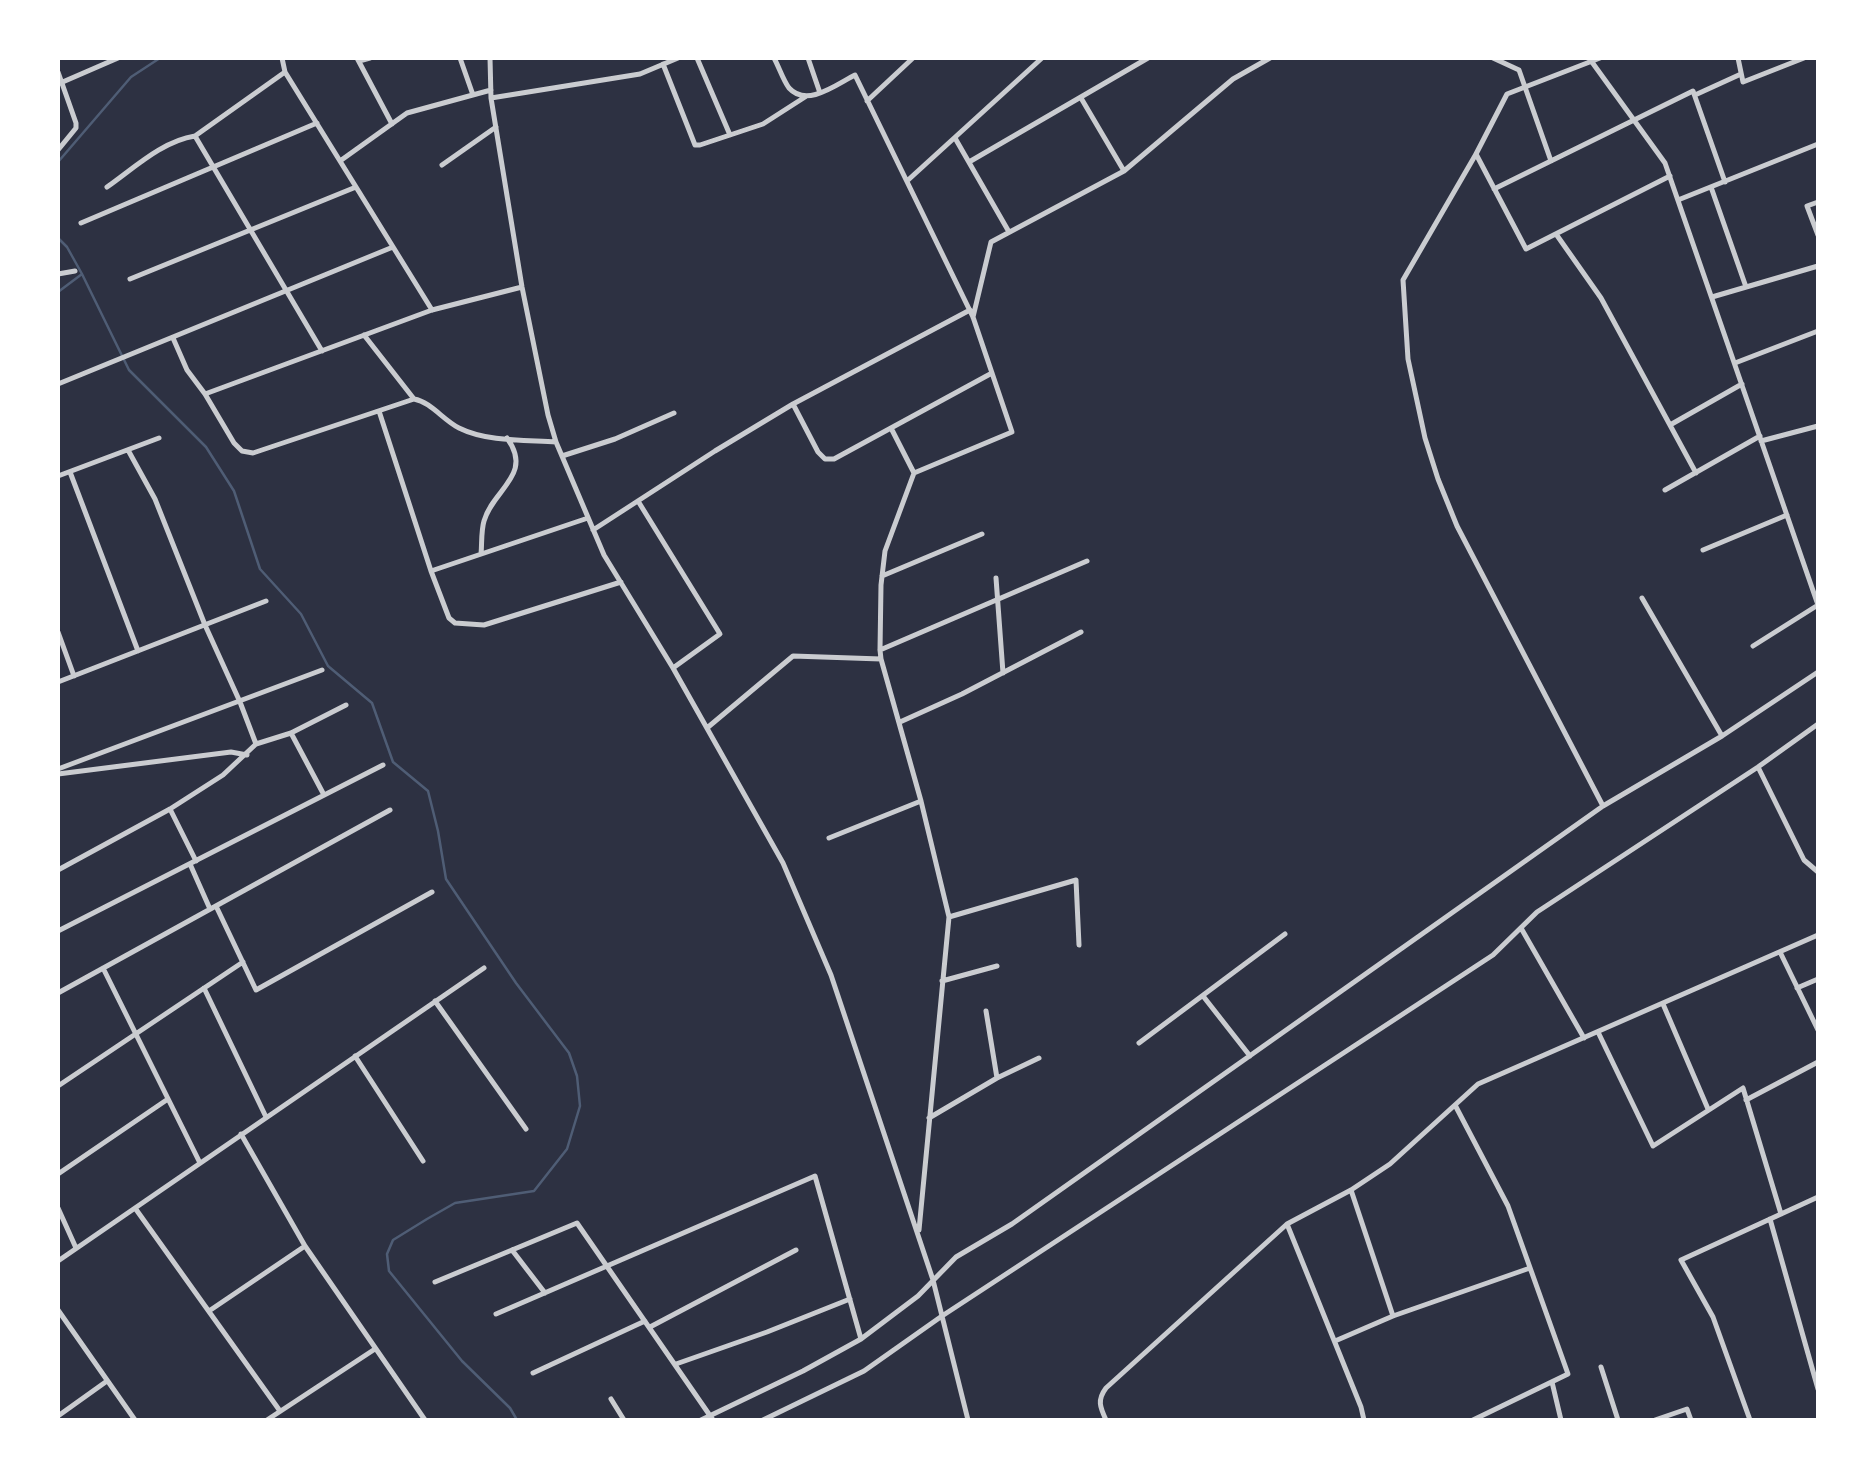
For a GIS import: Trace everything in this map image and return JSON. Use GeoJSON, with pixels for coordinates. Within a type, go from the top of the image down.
{"type":"FeatureCollection","features":[{"type":"Feature","properties":{"kind":"street"},"geometry":{"type":"LineString","coordinates":[[60,83],[118,58]]}},
{"type":"Feature","properties":{"kind":"street"},"geometry":{"type":"LineString","coordinates":[[282,58],[285,72],[432,310]]}},
{"type":"Feature","properties":{"kind":"street"},"geometry":{"type":"LineString","coordinates":[[370,58],[358,60],[392,124]]}},
{"type":"Feature","properties":{"kind":"street"},"geometry":{"type":"LineString","coordinates":[[460,58],[472,95]]}},
{"type":"Feature","properties":{"kind":"street"},"geometry":{"type":"LineString","coordinates":[[490,58],[491,98],[522,288],[556,442],[604,555],[673,668],[783,863],[831,975],[933,1279],[936,1300],[968,1420]]}},
{"type":"Feature","properties":{"kind":"street"},"geometry":{"type":"LineString","coordinates":[[655,58],[661,65],[695,145],[763,124],[805,97],[820,93],[855,75],[974,317],[1012,432],[914,473],[885,551],[882,576],[881,659],[921,801],[949,917],[918,1233]]}},
{"type":"Feature","properties":{"kind":"street"},"geometry":{"type":"LineString","coordinates":[[491,98],[640,74],[678,58]]}},
{"type":"Feature","properties":{"kind":"street"},"geometry":{"type":"LineString","coordinates":[[697,58],[730,135]]}},
{"type":"Feature","properties":{"kind":"street"},"geometry":{"type":"LineString","coordinates":[[774,58],[789,87],[805,97]]}},
{"type":"Feature","properties":{"kind":"street"},"geometry":{"type":"LineString","coordinates":[[807,58],[820,93]]}},
{"type":"Feature","properties":{"kind":"street"},"geometry":{"type":"LineString","coordinates":[[867,100],[913,58]]}},
{"type":"Feature","properties":{"kind":"street"},"geometry":{"type":"LineString","coordinates":[[907,181],[1042,58]]}},
{"type":"Feature","properties":{"kind":"street"},"geometry":{"type":"LineString","coordinates":[[969,162],[1148,58]]}},
{"type":"Feature","properties":{"kind":"street"},"geometry":{"type":"LineString","coordinates":[[974,317],[991,242],[1124,171],[1233,79],[1267,58]]}},
{"type":"Feature","properties":{"kind":"street"},"geometry":{"type":"LineString","coordinates":[[1493,58],[1519,70],[1551,161]]}},
{"type":"Feature","properties":{"kind":"street"},"geometry":{"type":"LineString","coordinates":[[1600,58],[1590,59],[1507,94],[1476,154],[1403,279],[1408,359],[1437,479],[1457,526],[1602,806]]}},
{"type":"Feature","properties":{"kind":"street"},"geometry":{"type":"LineString","coordinates":[[1738,58],[1743,82],[1804,58]]}},
{"type":"Feature","properties":{"kind":"street"},"geometry":{"type":"LineString","coordinates":[[1590,59],[1665,163],[1818,605],[1753,646]]}},
{"type":"Feature","properties":{"kind":"street"},"geometry":{"type":"LineString","coordinates":[[58,72],[76,123],[76,128],[58,150]]}},
{"type":"Feature","properties":{"kind":"street"},"geometry":{"type":"LineString","coordinates":[[107,187],[164,147],[177,140],[195,136],[285,72]]}},
{"type":"Feature","properties":{"kind":"street"},"geometry":{"type":"LineString","coordinates":[[1695,95],[1741,74]]}},
{"type":"Feature","properties":{"kind":"street"},"geometry":{"type":"LineString","coordinates":[[340,161],[407,113],[491,90]]}},
{"type":"Feature","properties":{"kind":"street"},"geometry":{"type":"LineString","coordinates":[[1494,189],[1693,91],[1725,182]]}},
{"type":"Feature","properties":{"kind":"street"},"geometry":{"type":"LineString","coordinates":[[1081,98],[1124,171]]}},
{"type":"Feature","properties":{"kind":"street"},"geometry":{"type":"LineString","coordinates":[[81,223],[317,123]]}},
{"type":"Feature","properties":{"kind":"street"},"geometry":{"type":"LineString","coordinates":[[442,165],[496,127]]}},
{"type":"Feature","properties":{"kind":"street"},"geometry":{"type":"LineString","coordinates":[[195,136],[322,351]]}},
{"type":"Feature","properties":{"kind":"street"},"geometry":{"type":"LineString","coordinates":[[955,138],[1009,232]]}},
{"type":"Feature","properties":{"kind":"street"},"geometry":{"type":"LineString","coordinates":[[1678,200],[1818,144]]}},
{"type":"Feature","properties":{"kind":"street"},"geometry":{"type":"LineString","coordinates":[[1476,154],[1526,249],[1670,176]]}},
{"type":"Feature","properties":{"kind":"street"},"geometry":{"type":"LineString","coordinates":[[130,279],[356,187]]}},
{"type":"Feature","properties":{"kind":"street"},"geometry":{"type":"LineString","coordinates":[[1712,187],[1746,287]]}},
{"type":"Feature","properties":{"kind":"street"},"geometry":{"type":"LineString","coordinates":[[1818,202],[1807,206],[1818,235]]}},
{"type":"Feature","properties":{"kind":"street"},"geometry":{"type":"LineString","coordinates":[[1556,234],[1601,298],[1696,472]]}},
{"type":"Feature","properties":{"kind":"street"},"geometry":{"type":"LineString","coordinates":[[58,384],[393,247]]}},
{"type":"Feature","properties":{"kind":"street"},"geometry":{"type":"LineString","coordinates":[[1712,297],[1818,266]]}},
{"type":"Feature","properties":{"kind":"street"},"geometry":{"type":"LineString","coordinates":[[58,274],[75,271]]}},
{"type":"Feature","properties":{"kind":"street"},"geometry":{"type":"LineString","coordinates":[[205,394],[432,310],[522,288]]}},
{"type":"Feature","properties":{"kind":"street"},"geometry":{"type":"LineString","coordinates":[[593,530],[715,450],[793,404],[970,310]]}},
{"type":"Feature","properties":{"kind":"street"},"geometry":{"type":"LineString","coordinates":[[1735,363],[1818,331]]}},
{"type":"Feature","properties":{"kind":"street"},"geometry":{"type":"LineString","coordinates":[[364,335],[414,399]]}},
{"type":"Feature","properties":{"kind":"street"},"geometry":{"type":"LineString","coordinates":[[173,338],[181,359],[234,443],[247,453],[414,399],[422,400],[442,418],[460,429],[475,434],[556,442]]}},
{"type":"Feature","properties":{"kind":"street"},"geometry":{"type":"LineString","coordinates":[[793,404],[818,452],[825,459],[834,459],[992,373]]}},
{"type":"Feature","properties":{"kind":"street"},"geometry":{"type":"LineString","coordinates":[[1670,425],[1742,384]]}},
{"type":"Feature","properties":{"kind":"street"},"geometry":{"type":"LineString","coordinates":[[379,411],[431,571],[449,618],[455,623],[484,625],[621,582]]}},
{"type":"Feature","properties":{"kind":"street"},"geometry":{"type":"LineString","coordinates":[[562,457],[615,439],[674,413]]}},
{"type":"Feature","properties":{"kind":"street"},"geometry":{"type":"LineString","coordinates":[[1665,490],[1761,439],[1818,426]]}},
{"type":"Feature","properties":{"kind":"street"},"geometry":{"type":"LineString","coordinates":[[891,428],[914,473]]}},
{"type":"Feature","properties":{"kind":"street"},"geometry":{"type":"LineString","coordinates":[[58,476],[159,438]]}},
{"type":"Feature","properties":{"kind":"street"},"geometry":{"type":"LineString","coordinates":[[481,554],[484,521],[515,473],[515,449],[507,438]]}},
{"type":"Feature","properties":{"kind":"street"},"geometry":{"type":"LineString","coordinates":[[128,450],[155,499],[256,744]]}},
{"type":"Feature","properties":{"kind":"street"},"geometry":{"type":"LineString","coordinates":[[70,472],[138,651]]}},
{"type":"Feature","properties":{"kind":"street"},"geometry":{"type":"LineString","coordinates":[[638,501],[720,634],[673,668]]}},
{"type":"Feature","properties":{"kind":"street"},"geometry":{"type":"LineString","coordinates":[[1703,550],[1787,515]]}},
{"type":"Feature","properties":{"kind":"street"},"geometry":{"type":"LineString","coordinates":[[431,571],[588,517]]}},
{"type":"Feature","properties":{"kind":"street"},"geometry":{"type":"LineString","coordinates":[[882,576],[982,534]]}},
{"type":"Feature","properties":{"kind":"street"},"geometry":{"type":"LineString","coordinates":[[880,650],[1087,561]]}},
{"type":"Feature","properties":{"kind":"street"},"geometry":{"type":"LineString","coordinates":[[996,578],[1003,673]]}},
{"type":"Feature","properties":{"kind":"street"},"geometry":{"type":"LineString","coordinates":[[1642,598],[1721,736]]}},
{"type":"Feature","properties":{"kind":"street"},"geometry":{"type":"LineString","coordinates":[[58,682],[266,601]]}},
{"type":"Feature","properties":{"kind":"street"},"geometry":{"type":"LineString","coordinates":[[58,632],[74,676]]}},
{"type":"Feature","properties":{"kind":"street"},"geometry":{"type":"LineString","coordinates":[[900,722],[962,694],[1081,632]]}},
{"type":"Feature","properties":{"kind":"street"},"geometry":{"type":"LineString","coordinates":[[707,728],[793,656],[881,659]]}},
{"type":"Feature","properties":{"kind":"street"},"geometry":{"type":"LineString","coordinates":[[58,771],[322,670]]}},
{"type":"Feature","properties":{"kind":"street"},"geometry":{"type":"LineString","coordinates":[[701,1420],[712,1418],[861,1339],[918,1296],[956,1257],[1012,1224],[1602,806],[1721,736],[1818,672]]}},
{"type":"Feature","properties":{"kind":"street"},"geometry":{"type":"LineString","coordinates":[[58,870],[170,809],[223,775],[256,744],[291,733],[346,705]]}},
{"type":"Feature","properties":{"kind":"street"},"geometry":{"type":"LineString","coordinates":[[764,1420],[863,1371],[942,1316],[1493,955],[1537,912],[1758,767],[1818,724]]}},
{"type":"Feature","properties":{"kind":"street"},"geometry":{"type":"LineString","coordinates":[[291,733],[324,795]]}},
{"type":"Feature","properties":{"kind":"street"},"geometry":{"type":"LineString","coordinates":[[58,771],[231,752],[247,755]]}},
{"type":"Feature","properties":{"kind":"street"},"geometry":{"type":"LineString","coordinates":[[58,931],[383,765]]}},
{"type":"Feature","properties":{"kind":"street"},"geometry":{"type":"LineString","coordinates":[[1758,767],[1804,860],[1818,872]]}},
{"type":"Feature","properties":{"kind":"street"},"geometry":{"type":"LineString","coordinates":[[829,838],[921,801]]}},
{"type":"Feature","properties":{"kind":"street"},"geometry":{"type":"LineString","coordinates":[[170,809],[213,908],[256,990],[432,892]]}},
{"type":"Feature","properties":{"kind":"street"},"geometry":{"type":"LineString","coordinates":[[59,990],[390,810]]}},
{"type":"Feature","properties":{"kind":"street"},"geometry":{"type":"LineString","coordinates":[[949,917],[1076,880],[1079,945]]}},
{"type":"Feature","properties":{"kind":"street"},"geometry":{"type":"LineString","coordinates":[[1521,928],[1584,1038]]}},
{"type":"Feature","properties":{"kind":"street"},"geometry":{"type":"LineString","coordinates":[[1139,1043],[1285,934]]}},
{"type":"Feature","properties":{"kind":"street"},"geometry":{"type":"LineString","coordinates":[[1106,1420],[1100,1406],[1100,1396],[1106,1388],[1287,1224],[1390,1164],[1478,1084],[1818,935]]}},
{"type":"Feature","properties":{"kind":"street"},"geometry":{"type":"LineString","coordinates":[[1780,952],[1818,1030]]}},
{"type":"Feature","properties":{"kind":"street"},"geometry":{"type":"LineString","coordinates":[[58,1086],[243,962]]}},
{"type":"Feature","properties":{"kind":"street"},"geometry":{"type":"LineString","coordinates":[[943,981],[997,967]]}},
{"type":"Feature","properties":{"kind":"street"},"geometry":{"type":"LineString","coordinates":[[103,968],[200,1163]]}},
{"type":"Feature","properties":{"kind":"street"},"geometry":{"type":"LineString","coordinates":[[58,1261],[484,968]]}},
{"type":"Feature","properties":{"kind":"street"},"geometry":{"type":"LineString","coordinates":[[1797,988],[1818,979]]}},
{"type":"Feature","properties":{"kind":"street"},"geometry":{"type":"LineString","coordinates":[[204,988],[266,1117]]}},
{"type":"Feature","properties":{"kind":"street"},"geometry":{"type":"LineString","coordinates":[[1203,996],[1250,1056]]}},
{"type":"Feature","properties":{"kind":"street"},"geometry":{"type":"LineString","coordinates":[[435,1001],[526,1129]]}},
{"type":"Feature","properties":{"kind":"street"},"geometry":{"type":"LineString","coordinates":[[1663,1004],[1709,1109]]}},
{"type":"Feature","properties":{"kind":"street"},"geometry":{"type":"LineString","coordinates":[[986,1011],[997,1078]]}},
{"type":"Feature","properties":{"kind":"street"},"geometry":{"type":"LineString","coordinates":[[1598,1032],[1653,1146],[1742,1088],[1781,1214]]}},
{"type":"Feature","properties":{"kind":"street"},"geometry":{"type":"LineString","coordinates":[[355,1056],[423,1161]]}},
{"type":"Feature","properties":{"kind":"street"},"geometry":{"type":"LineString","coordinates":[[929,1118],[997,1078],[1039,1058]]}},
{"type":"Feature","properties":{"kind":"street"},"geometry":{"type":"LineString","coordinates":[[1746,1100],[1818,1062]]}},
{"type":"Feature","properties":{"kind":"street"},"geometry":{"type":"LineString","coordinates":[[58,1174],[168,1099]]}},
{"type":"Feature","properties":{"kind":"street"},"geometry":{"type":"LineString","coordinates":[[1455,1105],[1508,1206],[1568,1374],[1473,1420]]}},
{"type":"Feature","properties":{"kind":"street"},"geometry":{"type":"LineString","coordinates":[[241,1134],[305,1246],[425,1420]]}},
{"type":"Feature","properties":{"kind":"street"},"geometry":{"type":"LineString","coordinates":[[496,1314],[815,1176],[861,1339]]}},
{"type":"Feature","properties":{"kind":"street"},"geometry":{"type":"LineString","coordinates":[[1351,1189],[1393,1316]]}},
{"type":"Feature","properties":{"kind":"street"},"geometry":{"type":"LineString","coordinates":[[1750,1420],[1713,1317],[1681,1260],[1818,1197]]}},
{"type":"Feature","properties":{"kind":"street"},"geometry":{"type":"LineString","coordinates":[[58,1208],[76,1248]]}},
{"type":"Feature","properties":{"kind":"street"},"geometry":{"type":"LineString","coordinates":[[135,1208],[280,1411]]}},
{"type":"Feature","properties":{"kind":"street"},"geometry":{"type":"LineString","coordinates":[[1770,1219],[1818,1389]]}},
{"type":"Feature","properties":{"kind":"street"},"geometry":{"type":"LineString","coordinates":[[435,1282],[577,1223],[712,1418]]}},
{"type":"Feature","properties":{"kind":"street"},"geometry":{"type":"LineString","coordinates":[[1287,1224],[1362,1407],[1364,1420]]}},
{"type":"Feature","properties":{"kind":"street"},"geometry":{"type":"LineString","coordinates":[[209,1311],[305,1246]]}},
{"type":"Feature","properties":{"kind":"street"},"geometry":{"type":"LineString","coordinates":[[512,1250],[545,1293]]}},
{"type":"Feature","properties":{"kind":"street"},"geometry":{"type":"LineString","coordinates":[[650,1327],[796,1250]]}},
{"type":"Feature","properties":{"kind":"street"},"geometry":{"type":"LineString","coordinates":[[1335,1341],[1393,1316],[1530,1268]]}},
{"type":"Feature","properties":{"kind":"street"},"geometry":{"type":"LineString","coordinates":[[676,1364],[850,1299]]}},
{"type":"Feature","properties":{"kind":"street"},"geometry":{"type":"LineString","coordinates":[[58,1310],[135,1420]]}},
{"type":"Feature","properties":{"kind":"street"},"geometry":{"type":"LineString","coordinates":[[533,1373],[645,1321]]}},
{"type":"Feature","properties":{"kind":"street"},"geometry":{"type":"LineString","coordinates":[[267,1420],[375,1349]]}},
{"type":"Feature","properties":{"kind":"street"},"geometry":{"type":"LineString","coordinates":[[1601,1367],[1618,1420]]}},
{"type":"Feature","properties":{"kind":"street"},"geometry":{"type":"LineString","coordinates":[[58,1416],[107,1381]]}},
{"type":"Feature","properties":{"kind":"street"},"geometry":{"type":"LineString","coordinates":[[1552,1382],[1561,1420]]}},
{"type":"Feature","properties":{"kind":"street"},"geometry":{"type":"LineString","coordinates":[[611,1399],[624,1420]]}},
{"type":"Feature","properties":{"kind":"street"},"geometry":{"type":"LineString","coordinates":[[1655,1420],[1687,1409],[1691,1420]]}},
{"type":"Feature","properties":{"kind":"waterway"},"geometry":{"type":"LineString","coordinates":[[58,162],[131,77],[160,58]]}},
{"type":"Feature","properties":{"kind":"waterway"},"geometry":{"type":"LineString","coordinates":[[58,238],[67,247],[82,274],[129,370],[206,447],[234,491],[260,569],[301,614],[328,666],[372,703],[393,762],[428,791],[446,879],[516,983],[569,1053],[577,1076],[580,1106],[567,1149],[534,1191],[455,1203],[393,1240],[387,1254],[389,1271],[462,1361],[510,1408],[517,1420]]}},
{"type":"Feature","properties":{"kind":"waterway"},"geometry":{"type":"LineString","coordinates":[[58,292],[82,274]]}}]}
